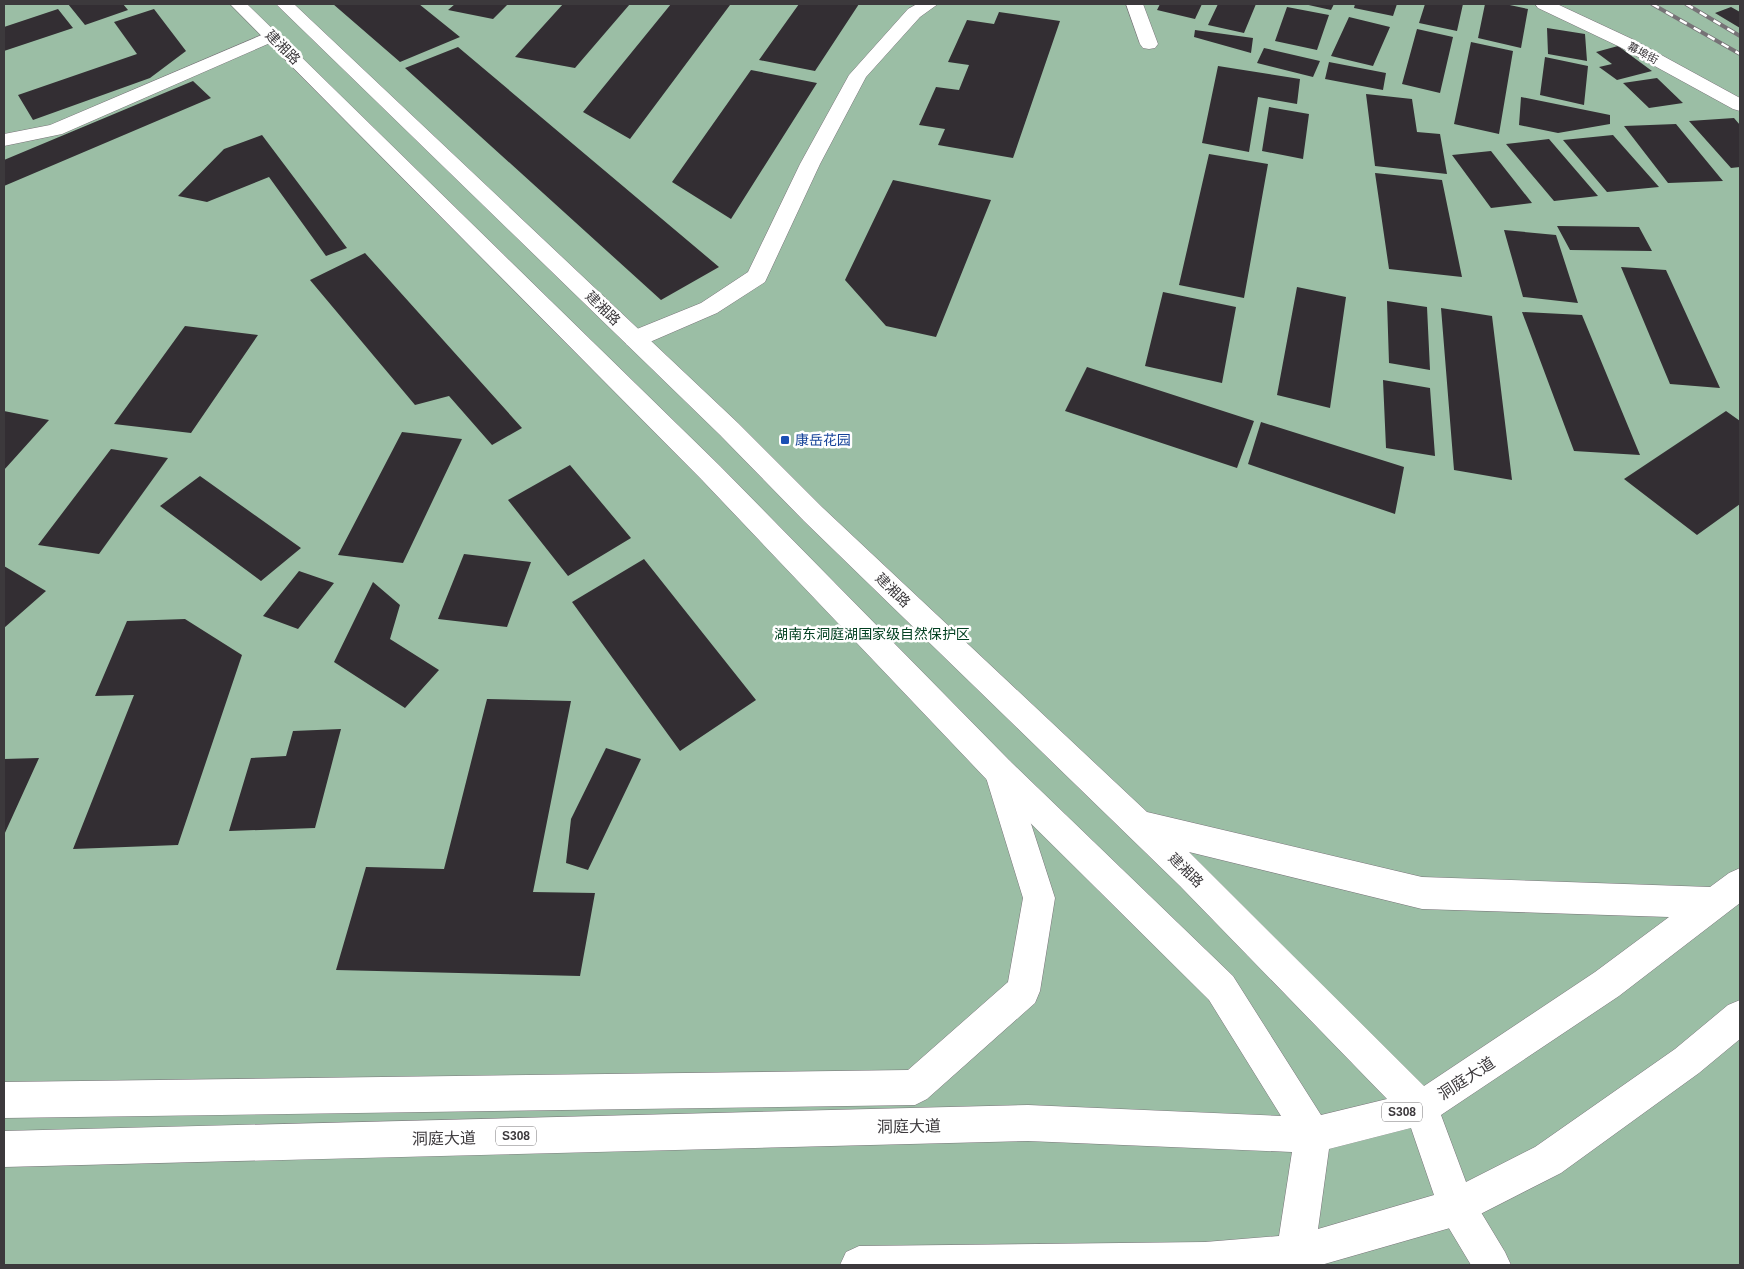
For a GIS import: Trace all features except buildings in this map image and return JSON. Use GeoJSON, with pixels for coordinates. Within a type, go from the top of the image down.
{"type":"FeatureCollection","features":[{"type":"Feature","properties":{"kind":"main road","name":"建湘路"},"geometry":{"type":"LineString","coordinates":[[238,4],[710,472],[999,772],[1221,988],[1313,1135]]}},
{"type":"Feature","properties":{"kind":"main road","name":"建湘路"},"geometry":{"type":"LineString","coordinates":[[284,4],[1191,875],[1421,1108],[1457,1207],[1492,1265]]}},
{"type":"Feature","properties":{"kind":"main road"},"geometry":{"type":"LineString","coordinates":[[635,339],[709,308],[757,277],[810,164],[858,75],[914,13],[929,4]]}},
{"type":"Feature","properties":{"kind":"main road"},"geometry":{"type":"LineString","coordinates":[[1134,4],[1149,44]]}},
{"type":"Feature","properties":{"kind":"main road","name":"幕埠街"},"geometry":{"type":"LineString","coordinates":[[1544,4],[1626,44],[1740,105]]}},
{"type":"Feature","properties":{"kind":"main road"},"geometry":{"type":"LineString","coordinates":[[4,140],[55,130],[271,36]]}},
{"type":"Feature","properties":{"kind":"main road"},"geometry":{"type":"LineString","coordinates":[[4,1100],[915,1087],[1023,991],[1039,898],[999,772]]}},
{"type":"Feature","properties":{"kind":"main road"},"geometry":{"type":"LineString","coordinates":[[1138,825],[1422,893],[1728,894]]}},
{"type":"Feature","properties":{"kind":"main road","name":"洞庭大道"},"geometry":{"type":"LineString","coordinates":[[4,1148],[1028,1123],[1313,1135],[1421,1108],[1607,984],[1728,894]]}},
{"type":"Feature","properties":{"kind":"main road"},"geometry":{"type":"LineString","coordinates":[[859,1265],[1195,1261],[1295,1254],[1457,1207],[1548,1160],[1687,1061],[1740,1017]]}},
{"type":"Feature","properties":{"kind":"main road"},"geometry":{"type":"LineString","coordinates":[[1295,1254],[1313,1135]]}},
{"type":"Feature","properties":{"kind":"green space","name":"湖南东洞庭湖国家级自然保护区"},"geometry":{"type":"Polygon","coordinates":[[[4,4],[1740,4],[1740,1265],[4,1265],[4,4]]]}},
{"type":"Feature","properties":{"kind":"railway"},"geometry":{"type":"LineString","coordinates":[[1652,4],[1740,54]]}},
{"type":"Feature","properties":{"kind":"railway"},"geometry":{"type":"LineString","coordinates":[[1686,4],[1740,36]]}},
{"type":"Feature","properties":{"kind":"place","name":"康岳花园"},"geometry":{"type":"Point","coordinates":[785,440]}}]}
